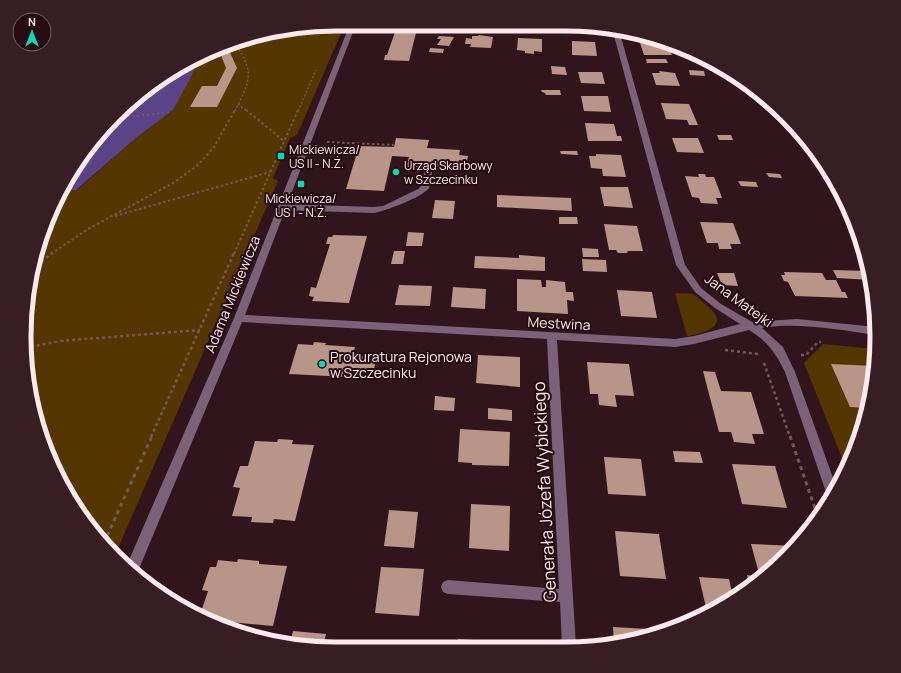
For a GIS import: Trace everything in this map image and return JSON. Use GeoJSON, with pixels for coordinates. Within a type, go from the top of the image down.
{"type":"FeatureCollection","features":[{"type":"Feature","properties":{"kind":"street","name":"Adama Mickiewicza"},"geometry":{"type":"LineString","coordinates":[[134,565],[239,318],[350,31]]}},
{"type":"Feature","properties":{"kind":"street","name":"Jana Matejki"},"geometry":{"type":"LineString","coordinates":[[618,36],[681,265],[698,290],[718,306],[772,342],[781,354],[790,372],[830,487]]}},
{"type":"Feature","properties":{"kind":"street"},"geometry":{"type":"LineString","coordinates":[[282,207],[364,211],[385,208],[421,191],[425,187],[428,172]]}},
{"type":"Feature","properties":{"kind":"street","name":"Mestwina"},"geometry":{"type":"LineString","coordinates":[[239,318],[675,343],[704,339],[750,326],[806,324],[870,329]]}},
{"type":"Feature","properties":{"kind":"street","name":"Generała Józefa Wybickiego"},"geometry":{"type":"LineString","coordinates":[[552,336],[569,642]]}},
{"type":"Feature","properties":{"kind":"street"},"geometry":{"type":"LineString","coordinates":[[448,587],[566,596]]}},
{"type":"Feature","properties":{"kind":"path"},"geometry":{"type":"LineString","coordinates":[[40,263],[65,244],[109,217],[147,198],[200,163],[214,147],[238,104],[248,73],[246,62],[238,47]]}},
{"type":"Feature","properties":{"kind":"path"},"geometry":{"type":"LineString","coordinates":[[107,537],[317,69]]}},
{"type":"Feature","properties":{"kind":"path"},"geometry":{"type":"LineString","coordinates":[[238,104],[284,141]]}},
{"type":"Feature","properties":{"kind":"path"},"geometry":{"type":"LineString","coordinates":[[123,118],[171,112]]}},
{"type":"Feature","properties":{"kind":"path"},"geometry":{"type":"LineString","coordinates":[[327,142],[395,145]]}},
{"type":"Feature","properties":{"kind":"path"},"geometry":{"type":"LineString","coordinates":[[109,217],[271,172]]}},
{"type":"Feature","properties":{"kind":"path"},"geometry":{"type":"LineString","coordinates":[[32,347],[60,341],[200,330]]}},
{"type":"Feature","properties":{"kind":"path"},"geometry":{"type":"LineString","coordinates":[[816,510],[767,369],[757,354],[806,355],[818,342],[825,341]]}},
{"type":"Feature","properties":{"kind":"shaded area"},"geometry":{"type":"Polygon","coordinates":[[[342,31],[297,135],[290,138],[273,178],[278,181],[117,550],[82,506],[63,472],[47,435],[37,396],[32,356],[31,336],[34,297],[41,257],[47,238],[69,190],[77,190],[136,138],[173,110],[195,66],[220,54],[257,41],[277,37],[317,32],[342,31]]]}},
{"type":"Feature","properties":{"kind":"shaded area"},"geometry":{"type":"Polygon","coordinates":[[[196,66],[173,110],[136,138],[76,190],[69,190],[82,167],[120,120],[167,82],[196,66]]]}},
{"type":"Feature","properties":{"kind":"shaded area"},"geometry":{"type":"Polygon","coordinates":[[[675,293],[690,294],[698,298],[713,312],[717,318],[713,327],[702,333],[687,336],[675,293]]]}},
{"type":"Feature","properties":{"kind":"shaded area"},"geometry":{"type":"Polygon","coordinates":[[[823,344],[869,348],[867,376],[860,416],[843,461],[804,363],[823,344]]]}},
{"type":"Feature","properties":{"kind":"building"},"geometry":{"type":"Polygon","coordinates":[[[395,32],[416,33],[409,61],[384,60],[395,32]]]}},
{"type":"Feature","properties":{"kind":"building"},"geometry":{"type":"Polygon","coordinates":[[[479,35],[493,37],[491,48],[470,47],[471,44],[465,44],[466,38],[472,39],[472,36],[479,35]]]}},
{"type":"Feature","properties":{"kind":"building"},"geometry":{"type":"Polygon","coordinates":[[[439,36],[454,37],[449,46],[437,45],[441,39],[437,39],[439,36]]]}},
{"type":"Feature","properties":{"kind":"building"},"geometry":{"type":"Polygon","coordinates":[[[518,38],[542,39],[542,52],[534,51],[534,54],[517,50],[518,38]]]}},
{"type":"Feature","properties":{"kind":"building"},"geometry":{"type":"Polygon","coordinates":[[[572,41],[595,42],[597,56],[572,55],[572,41]]]}},
{"type":"Feature","properties":{"kind":"building"},"geometry":{"type":"Polygon","coordinates":[[[640,43],[650,43],[663,47],[669,49],[672,55],[644,55],[640,43]]]}},
{"type":"Feature","properties":{"kind":"building"},"geometry":{"type":"Polygon","coordinates":[[[430,48],[444,49],[443,53],[429,52],[430,48]]]}},
{"type":"Feature","properties":{"kind":"building"},"geometry":{"type":"Polygon","coordinates":[[[229,50],[237,68],[217,107],[190,107],[202,86],[217,86],[226,68],[220,54],[229,50]]]}},
{"type":"Feature","properties":{"kind":"building"},"geometry":{"type":"Polygon","coordinates":[[[646,59],[666,59],[668,63],[647,63],[646,59]]]}},
{"type":"Feature","properties":{"kind":"building"},"geometry":{"type":"Polygon","coordinates":[[[551,66],[565,67],[567,75],[552,74],[551,66]]]}},
{"type":"Feature","properties":{"kind":"building"},"geometry":{"type":"Polygon","coordinates":[[[689,70],[704,71],[705,76],[690,75],[689,70]]]}},
{"type":"Feature","properties":{"kind":"building"},"geometry":{"type":"Polygon","coordinates":[[[659,71],[675,73],[680,86],[656,85],[652,73],[660,73],[659,71]]]}},
{"type":"Feature","properties":{"kind":"building"},"geometry":{"type":"Polygon","coordinates":[[[578,72],[602,72],[605,84],[581,83],[578,72]]]}},
{"type":"Feature","properties":{"kind":"building"},"geometry":{"type":"Polygon","coordinates":[[[541,90],[560,90],[561,95],[546,95],[541,90]]]}},
{"type":"Feature","properties":{"kind":"building"},"geometry":{"type":"Polygon","coordinates":[[[581,96],[608,96],[611,112],[584,111],[581,96]]]}},
{"type":"Feature","properties":{"kind":"building"},"geometry":{"type":"Polygon","coordinates":[[[661,103],[689,104],[698,125],[689,125],[687,120],[666,119],[661,103]]]}},
{"type":"Feature","properties":{"kind":"building"},"geometry":{"type":"Polygon","coordinates":[[[585,123],[614,124],[617,136],[621,136],[622,141],[588,141],[585,123]]]}},
{"type":"Feature","properties":{"kind":"building"},"geometry":{"type":"Polygon","coordinates":[[[717,135],[731,135],[733,140],[719,140],[717,135]]]}},
{"type":"Feature","properties":{"kind":"building"},"geometry":{"type":"Polygon","coordinates":[[[396,138],[429,140],[427,148],[460,150],[459,155],[468,156],[467,161],[459,160],[458,170],[406,167],[409,157],[392,156],[384,191],[346,189],[359,146],[394,147],[396,138]]]}},
{"type":"Feature","properties":{"kind":"building"},"geometry":{"type":"Polygon","coordinates":[[[672,138],[698,138],[704,153],[677,152],[672,138]]]}},
{"type":"Feature","properties":{"kind":"building"},"geometry":{"type":"Polygon","coordinates":[[[560,151],[577,151],[578,155],[561,154],[560,151]]]}},
{"type":"Feature","properties":{"kind":"building"},"geometry":{"type":"Polygon","coordinates":[[[596,154],[621,155],[626,177],[603,176],[602,169],[591,168],[589,156],[596,156],[596,154]]]}},
{"type":"Feature","properties":{"kind":"building"},"geometry":{"type":"Polygon","coordinates":[[[476,162],[489,162],[489,167],[476,167],[476,162]]]}},
{"type":"Feature","properties":{"kind":"building"},"geometry":{"type":"Polygon","coordinates":[[[766,173],[780,174],[782,178],[769,177],[766,173]]]}},
{"type":"Feature","properties":{"kind":"building"},"geometry":{"type":"Polygon","coordinates":[[[698,174],[705,174],[706,177],[714,177],[722,198],[716,198],[718,204],[701,203],[699,198],[692,197],[685,176],[699,177],[698,174]]]}},
{"type":"Feature","properties":{"kind":"building"},"geometry":{"type":"Polygon","coordinates":[[[738,181],[756,182],[758,187],[741,186],[738,181]]]}},
{"type":"Feature","properties":{"kind":"building"},"geometry":{"type":"Polygon","coordinates":[[[600,187],[628,187],[633,208],[604,206],[600,187]]]}},
{"type":"Feature","properties":{"kind":"building"},"geometry":{"type":"Polygon","coordinates":[[[497,195],[571,198],[572,211],[497,207],[497,195]]]}},
{"type":"Feature","properties":{"kind":"building"},"geometry":{"type":"Polygon","coordinates":[[[435,200],[455,201],[453,219],[432,218],[435,200]]]}},
{"type":"Feature","properties":{"kind":"building"},"geometry":{"type":"Polygon","coordinates":[[[559,217],[577,217],[578,224],[559,224],[559,217]]]}},
{"type":"Feature","properties":{"kind":"building"},"geometry":{"type":"Polygon","coordinates":[[[700,222],[733,223],[741,244],[730,244],[732,249],[719,249],[718,243],[707,243],[700,222]]]}},
{"type":"Feature","properties":{"kind":"building"},"geometry":{"type":"Polygon","coordinates":[[[604,224],[637,226],[643,251],[618,253],[616,250],[609,250],[604,224]]]}},
{"type":"Feature","properties":{"kind":"building"},"geometry":{"type":"Polygon","coordinates":[[[408,232],[424,233],[422,246],[406,246],[408,232]]]}},
{"type":"Feature","properties":{"kind":"building"},"geometry":{"type":"Polygon","coordinates":[[[333,235],[367,236],[349,303],[312,301],[314,297],[309,296],[311,287],[316,288],[330,244],[326,244],[328,237],[332,237],[333,235]]]}},
{"type":"Feature","properties":{"kind":"building"},"geometry":{"type":"Polygon","coordinates":[[[582,248],[598,249],[599,257],[583,257],[582,248]]]}},
{"type":"Feature","properties":{"kind":"building"},"geometry":{"type":"Polygon","coordinates":[[[394,251],[405,251],[403,264],[391,264],[394,251]]]}},
{"type":"Feature","properties":{"kind":"building"},"geometry":{"type":"Polygon","coordinates":[[[519,255],[545,257],[545,271],[474,268],[475,256],[519,258],[519,255]]]}},
{"type":"Feature","properties":{"kind":"building"},"geometry":{"type":"Polygon","coordinates":[[[582,259],[606,260],[607,272],[583,271],[582,259]]]}},
{"type":"Feature","properties":{"kind":"building"},"geometry":{"type":"Polygon","coordinates":[[[833,270],[863,271],[864,280],[837,278],[833,270]]]}},
{"type":"Feature","properties":{"kind":"building"},"geometry":{"type":"Polygon","coordinates":[[[784,272],[822,273],[826,280],[836,280],[842,292],[845,292],[848,298],[795,296],[788,282],[784,281],[781,275],[785,275],[784,272]]]}},
{"type":"Feature","properties":{"kind":"building"},"geometry":{"type":"Polygon","coordinates":[[[717,273],[734,273],[738,286],[722,285],[717,273]]]}},
{"type":"Feature","properties":{"kind":"building"},"geometry":{"type":"Polygon","coordinates":[[[517,279],[541,280],[542,287],[546,287],[546,280],[565,282],[566,292],[573,292],[574,301],[567,300],[568,314],[517,311],[517,279]]]}},
{"type":"Feature","properties":{"kind":"building"},"geometry":{"type":"Polygon","coordinates":[[[399,285],[432,286],[430,306],[395,305],[399,285]]]}},
{"type":"Feature","properties":{"kind":"building"},"geometry":{"type":"Polygon","coordinates":[[[453,287],[486,289],[485,309],[451,307],[453,287]]]}},
{"type":"Feature","properties":{"kind":"building"},"geometry":{"type":"Polygon","coordinates":[[[617,290],[652,292],[657,318],[621,316],[617,290]]]}},
{"type":"Feature","properties":{"kind":"building","name":"Prokuratura Rejonowa w Szczecinku"},"geometry":{"type":"Polygon","coordinates":[[[314,342],[326,343],[325,345],[355,347],[353,355],[377,356],[373,374],[349,372],[348,377],[289,374],[298,344],[313,345],[314,342]]]}},
{"type":"Feature","properties":{"kind":"building"},"geometry":{"type":"Polygon","coordinates":[[[478,355],[520,357],[520,387],[476,383],[478,355]]]}},
{"type":"Feature","properties":{"kind":"building"},"geometry":{"type":"Polygon","coordinates":[[[587,362],[629,364],[634,396],[615,395],[617,407],[599,405],[598,394],[590,394],[587,362]]]}},
{"type":"Feature","properties":{"kind":"building"},"geometry":{"type":"Polygon","coordinates":[[[831,364],[868,366],[862,408],[850,407],[831,364]]]}},
{"type":"Feature","properties":{"kind":"building"},"geometry":{"type":"Polygon","coordinates":[[[703,371],[715,372],[721,391],[751,392],[764,434],[752,434],[755,444],[734,442],[731,432],[719,432],[703,371]]]}},
{"type":"Feature","properties":{"kind":"building"},"geometry":{"type":"Polygon","coordinates":[[[435,396],[455,398],[454,411],[434,410],[435,396]]]}},
{"type":"Feature","properties":{"kind":"building"},"geometry":{"type":"Polygon","coordinates":[[[488,408],[512,410],[512,421],[488,419],[488,408]]]}},
{"type":"Feature","properties":{"kind":"building"},"geometry":{"type":"Polygon","coordinates":[[[460,429],[510,432],[509,466],[472,465],[472,463],[458,462],[460,429]]]}},
{"type":"Feature","properties":{"kind":"building"},"geometry":{"type":"Polygon","coordinates":[[[278,439],[293,440],[292,444],[314,445],[295,521],[274,519],[273,523],[251,522],[252,517],[232,516],[240,488],[233,487],[240,466],[248,466],[255,441],[277,442],[278,439]]]}},
{"type":"Feature","properties":{"kind":"building"},"geometry":{"type":"Polygon","coordinates":[[[673,451],[700,452],[703,463],[675,462],[673,451]]]}},
{"type":"Feature","properties":{"kind":"building"},"geometry":{"type":"Polygon","coordinates":[[[604,457],[641,459],[646,496],[608,494],[604,457]]]}},
{"type":"Feature","properties":{"kind":"building"},"geometry":{"type":"Polygon","coordinates":[[[732,464],[775,466],[787,508],[742,504],[732,464]]]}},
{"type":"Feature","properties":{"kind":"building"},"geometry":{"type":"Polygon","coordinates":[[[471,504],[510,506],[509,551],[469,548],[471,504]]]}},
{"type":"Feature","properties":{"kind":"building"},"geometry":{"type":"Polygon","coordinates":[[[389,510],[418,512],[414,548],[384,546],[389,510]]]}},
{"type":"Feature","properties":{"kind":"building"},"geometry":{"type":"Polygon","coordinates":[[[615,531],[659,534],[666,579],[620,576],[615,531]]]}},
{"type":"Feature","properties":{"kind":"building"},"geometry":{"type":"Polygon","coordinates":[[[751,544],[787,546],[781,553],[759,572],[751,544]]]}},
{"type":"Feature","properties":{"kind":"building"},"geometry":{"type":"Polygon","coordinates":[[[238,559],[259,561],[259,564],[287,566],[273,626],[230,623],[202,610],[208,591],[202,590],[210,567],[216,567],[218,560],[237,562],[238,559]]]}},
{"type":"Feature","properties":{"kind":"building"},"geometry":{"type":"Polygon","coordinates":[[[381,567],[424,569],[419,616],[375,613],[381,567]]]}},
{"type":"Feature","properties":{"kind":"building"},"geometry":{"type":"Polygon","coordinates":[[[747,575],[754,576],[748,580],[747,575]]]}},
{"type":"Feature","properties":{"kind":"building"},"geometry":{"type":"Polygon","coordinates":[[[699,577],[729,579],[732,592],[706,607],[699,577]]]}},
{"type":"Feature","properties":{"kind":"building"},"geometry":{"type":"Polygon","coordinates":[[[613,627],[652,629],[644,632],[614,638],[613,627]]]}},
{"type":"Feature","properties":{"kind":"building"},"geometry":{"type":"Polygon","coordinates":[[[293,631],[326,634],[324,641],[291,638],[293,631]]]}},
{"type":"Feature","properties":{"kind":"building"},"geometry":{"type":"Polygon","coordinates":[[[458,639],[506,642],[458,642],[458,639]]]}},
{"type":"Feature","properties":{"kind":"place","name":"Mickiewicza/ US II - N.Ż."},"geometry":{"type":"Point","coordinates":[281,156]}},
{"type":"Feature","properties":{"kind":"place","name":"Urząd Skarbowy w Szczecinku"},"geometry":{"type":"Point","coordinates":[396,172]}},
{"type":"Feature","properties":{"kind":"place","name":"Mickiewicza/ US I - N.Ż."},"geometry":{"type":"Point","coordinates":[301,184]}},
{"type":"Feature","properties":{"kind":"place","name":"Prokuratura Rejonowa w Szczecinku"},"geometry":{"type":"Point","coordinates":[322,364]}}]}
